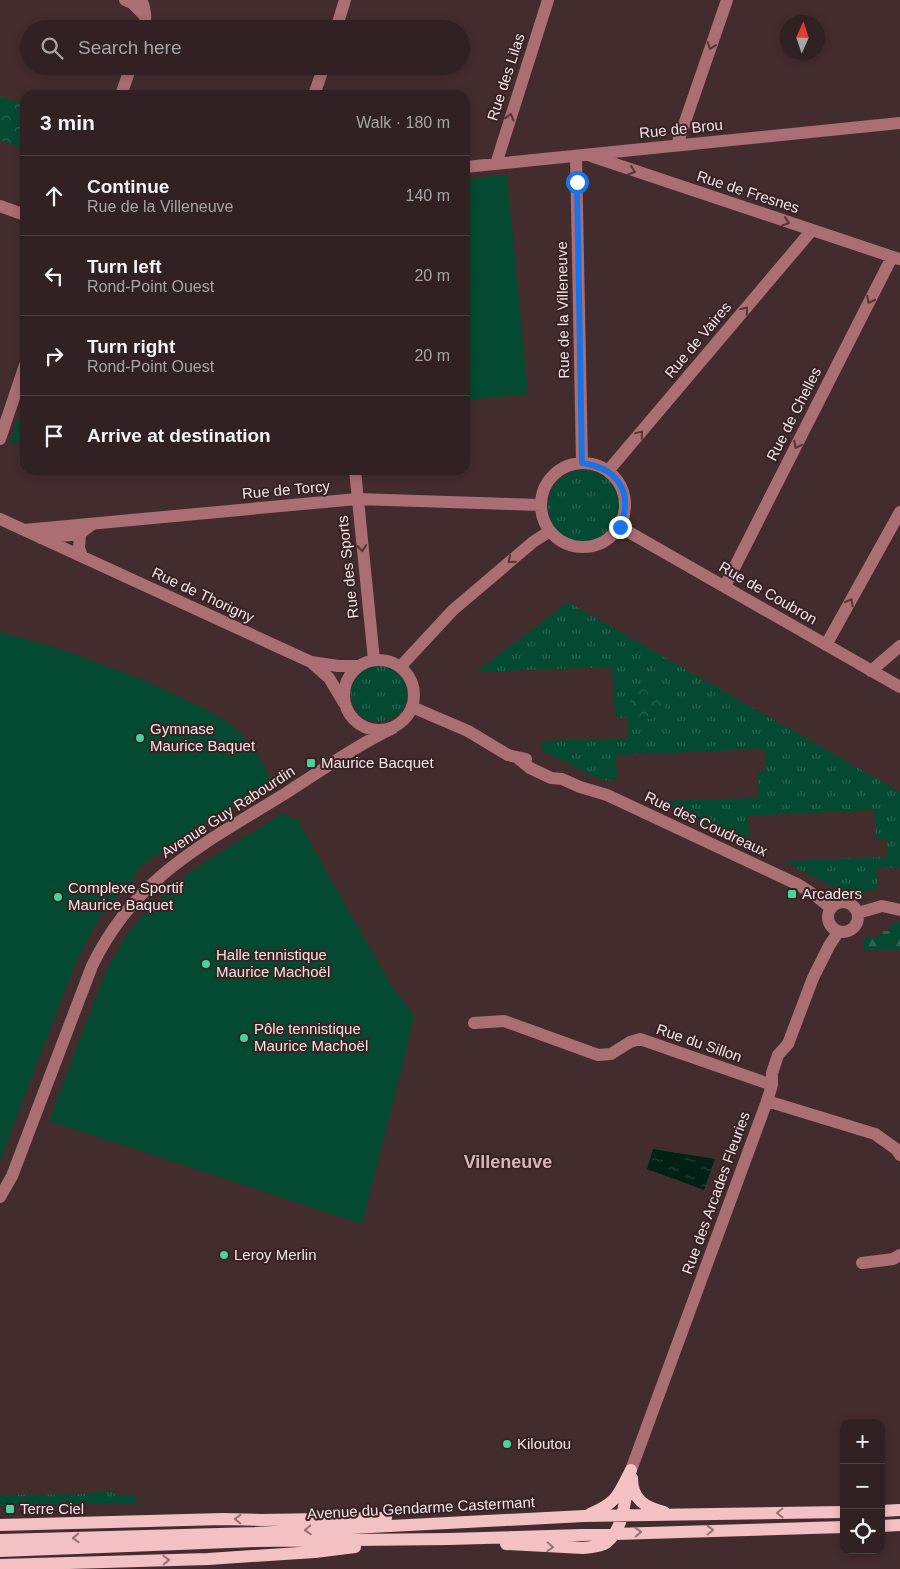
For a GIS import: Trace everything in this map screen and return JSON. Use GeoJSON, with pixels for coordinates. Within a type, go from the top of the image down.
{"type":"FeatureCollection","features":[{"type":"Feature","properties":{"kind":"main road"},"geometry":{"type":"LineString","coordinates":[[631,1470],[632,1484],[638,1500],[654,1509],[672,1514]]}},
{"type":"Feature","properties":{"kind":"main road"},"geometry":{"type":"LineString","coordinates":[[631,1470],[620,1524],[615,1534],[840,1527]]}},
{"type":"Feature","properties":{"kind":"main road"},"geometry":{"type":"LineString","coordinates":[[0,1525],[223,1519],[584,1516],[614,1501],[631,1470]]}},
{"type":"Feature","properties":{"kind":"main road"},"geometry":{"type":"LineString","coordinates":[[885,1511],[900,1510]]}},
{"type":"Feature","properties":{"kind":"main road","name":"Avenue du Gendarme Castermant"},"geometry":{"type":"LineString","coordinates":[[0,1540],[255,1533],[584,1516],[840,1512]]}},
{"type":"Feature","properties":{"kind":"main road"},"geometry":{"type":"LineString","coordinates":[[885,1526],[900,1525]]}},
{"type":"Feature","properties":{"kind":"main road","name":"Avenue du Gendarme Castermant"},"geometry":{"type":"LineString","coordinates":[[0,1551],[255,1541],[432,1539],[583,1548],[605,1544],[615,1534]]}},
{"type":"Feature","properties":{"kind":"main road"},"geometry":{"type":"LineString","coordinates":[[0,1565],[208,1558],[315,1552],[432,1539]]}},
{"type":"Feature","properties":{"kind":"street"},"geometry":{"type":"LineString","coordinates":[[125,0],[132,2],[144,15]]}},
{"type":"Feature","properties":{"kind":"street"},"geometry":{"type":"LineString","coordinates":[[141,0],[145,6],[145,20]]}},
{"type":"Feature","properties":{"kind":"street"},"geometry":{"type":"LineString","coordinates":[[339,20],[345,0]]}},
{"type":"Feature","properties":{"kind":"street","name":"Rue des Lilas"},"geometry":{"type":"LineString","coordinates":[[496,164],[548,0]]}},
{"type":"Feature","properties":{"kind":"street"},"geometry":{"type":"LineString","coordinates":[[677,145],[727,0]]}},
{"type":"Feature","properties":{"kind":"street"},"geometry":{"type":"LineString","coordinates":[[123,90],[128,75]]}},
{"type":"Feature","properties":{"kind":"street"},"geometry":{"type":"LineString","coordinates":[[316,90],[321,75]]}},
{"type":"Feature","properties":{"kind":"street","name":"Rue de Brou"},"geometry":{"type":"LineString","coordinates":[[470,167],[900,122]]}},
{"type":"Feature","properties":{"kind":"street","name":"Rue de Fresnes"},"geometry":{"type":"LineString","coordinates":[[581,155],[896,258]]}},
{"type":"Feature","properties":{"kind":"street","name":"Rue de la Villeneuve"},"geometry":{"type":"LineString","coordinates":[[581,155],[582,463]]}},
{"type":"Feature","properties":{"kind":"street"},"geometry":{"type":"LineString","coordinates":[[0,206],[20,213]]}},
{"type":"Feature","properties":{"kind":"street","name":"Rue de Vaires"},"geometry":{"type":"LineString","coordinates":[[608,471],[812,230]]}},
{"type":"Feature","properties":{"kind":"street","name":"Rue de Chelles"},"geometry":{"type":"LineString","coordinates":[[725,586],[896,258]]}},
{"type":"Feature","properties":{"kind":"street"},"geometry":{"type":"LineString","coordinates":[[0,439],[20,380]]}},
{"type":"Feature","properties":{"kind":"street"},"geometry":{"type":"LineString","coordinates":[[582,463],[596,465],[608,471],[617,480],[623,491],[626,503],[620,527],[605,541],[586,547],[572,546],[560,540],[550,531],[544,519],[541,505],[543,492],[549,481],[558,472],[569,466],[582,463]]}},
{"type":"Feature","properties":{"kind":"street","name":"Rue des Sports"},"geometry":{"type":"LineString","coordinates":[[355,475],[374,660]]}},
{"type":"Feature","properties":{"kind":"street","name":"Rue de Torcy"},"geometry":{"type":"LineString","coordinates":[[24,530],[357,499],[541,505]]}},
{"type":"Feature","properties":{"kind":"street"},"geometry":{"type":"LineString","coordinates":[[826,645],[900,512]]}},
{"type":"Feature","properties":{"kind":"street","name":"Rue de Thorigny"},"geometry":{"type":"LineString","coordinates":[[0,519],[312,662],[338,666],[359,666]]}},
{"type":"Feature","properties":{"kind":"street"},"geometry":{"type":"LineString","coordinates":[[41,538],[80,534],[93,524]]}},
{"type":"Feature","properties":{"kind":"street","name":"Rue de Coubron"},"geometry":{"type":"LineString","coordinates":[[620,527],[900,687]]}},
{"type":"Feature","properties":{"kind":"street"},"geometry":{"type":"LineString","coordinates":[[400,667],[459,605],[533,542],[550,531]]}},
{"type":"Feature","properties":{"kind":"street"},"geometry":{"type":"LineString","coordinates":[[80,534],[79,548],[82,556]]}},
{"type":"Feature","properties":{"kind":"street"},"geometry":{"type":"LineString","coordinates":[[870,671],[900,646]]}},
{"type":"Feature","properties":{"kind":"street"},"geometry":{"type":"LineString","coordinates":[[351,717],[360,725],[370,730],[393,728],[406,718],[412,707],[413,685],[408,675],[392,662],[383,660],[374,660],[359,666],[352,672],[345,686],[344,703],[351,717],[369,739]]}},
{"type":"Feature","properties":{"kind":"street","name":"Rue de Thorigny"},"geometry":{"type":"LineString","coordinates":[[312,662],[329,678],[344,703]]}},
{"type":"Feature","properties":{"kind":"street","name":"Rue des Coudreaux"},"geometry":{"type":"LineString","coordinates":[[412,707],[468,731],[495,748],[519,759],[530,768],[551,778],[562,779],[580,787],[607,795],[799,885],[831,908]]}},
{"type":"Feature","properties":{"kind":"street","name":"Avenue Guy Rabourdin"},"geometry":{"type":"LineString","coordinates":[[0,1197],[12,1176],[92,966],[106,938],[127,909],[158,878],[198,847],[369,739],[393,728]]}},
{"type":"Feature","properties":{"kind":"street"},"geometry":{"type":"LineString","coordinates":[[844,902],[852,905],[858,913],[858,922],[852,930],[838,932],[830,926],[828,921],[831,908],[844,902]]}},
{"type":"Feature","properties":{"kind":"street"},"geometry":{"type":"LineString","coordinates":[[858,913],[882,906],[900,910]]}},
{"type":"Feature","properties":{"kind":"street","name":"Rue des Arcades Fleuries"},"geometry":{"type":"LineString","coordinates":[[631,1470],[767,1100],[772,1085],[772,1073],[778,1055],[788,1044],[813,978],[838,932]]}},
{"type":"Feature","properties":{"kind":"street","name":"Rue du Sillon"},"geometry":{"type":"LineString","coordinates":[[474,1023],[504,1021],[598,1055],[610,1054],[630,1042],[640,1039],[772,1085]]}},
{"type":"Feature","properties":{"kind":"street"},"geometry":{"type":"LineString","coordinates":[[767,1100],[875,1134],[896,1149],[900,1156]]}},
{"type":"Feature","properties":{"kind":"street"},"geometry":{"type":"LineString","coordinates":[[862,1263],[893,1259],[900,1255]]}},
{"type":"Feature","properties":{"kind":"green space"},"geometry":{"type":"Polygon","coordinates":[[[0,96],[20,103],[20,147],[0,140],[0,96]]]}},
{"type":"Feature","properties":{"kind":"green space"},"geometry":{"type":"Polygon","coordinates":[[[507,175],[528,394],[470,400],[470,179],[507,175]]]}},
{"type":"Feature","properties":{"kind":"green space"},"geometry":{"type":"Polygon","coordinates":[[[20,412],[20,442],[10,443],[20,412]]]}},
{"type":"Feature","properties":{"kind":"green space"},"geometry":{"type":"Polygon","coordinates":[[[591,470],[610,480],[618,492],[620,506],[618,520],[610,532],[598,540],[577,542],[558,532],[550,520],[548,499],[558,480],[570,472],[591,470]]]}},
{"type":"Feature","properties":{"kind":"green space"},"geometry":{"type":"Polygon","coordinates":[[[568,602],[900,792],[900,867],[877,868],[878,889],[856,892],[833,886],[786,861],[886,857],[888,854],[887,839],[876,839],[874,810],[748,816],[749,837],[733,838],[658,801],[757,798],[757,771],[766,770],[765,749],[616,755],[617,776],[613,781],[595,777],[541,750],[541,741],[628,738],[628,718],[615,718],[612,667],[476,672],[568,602]]]}},
{"type":"Feature","properties":{"kind":"green space","name":"Complexe Sportif Maurice Baquet"},"geometry":{"type":"Polygon","coordinates":[[[0,632],[54,647],[141,679],[203,708],[226,721],[239,732],[259,757],[270,778],[268,786],[201,826],[162,854],[155,855],[136,871],[136,876],[97,922],[77,960],[0,1160],[0,632]]]}},
{"type":"Feature","properties":{"kind":"green space"},"geometry":{"type":"Polygon","coordinates":[[[379,666],[390,668],[399,674],[405,683],[407,694],[405,705],[399,714],[390,720],[379,722],[368,720],[359,714],[353,705],[351,694],[353,683],[359,674],[368,668],[379,666]]]}},
{"type":"Feature","properties":{"kind":"green space"},"geometry":{"type":"Polygon","coordinates":[[[648,683],[655,684],[661,688],[665,694],[665,708],[661,714],[655,718],[648,719],[641,718],[635,714],[631,708],[630,701],[631,694],[635,688],[641,684],[648,683]]]}},
{"type":"Feature","properties":{"kind":"green space","name":"Pôle tennistique Maurice Machoël"},"geometry":{"type":"Polygon","coordinates":[[[283,813],[298,821],[392,987],[414,1015],[362,1224],[49,1121],[105,973],[127,934],[156,900],[160,899],[193,870],[283,813]]]}},
{"type":"Feature","properties":{"kind":"green space"},"geometry":{"type":"Polygon","coordinates":[[[900,922],[900,949],[871,949],[867,951],[864,949],[863,940],[868,937],[876,938],[882,931],[889,931],[891,924],[900,922]]]}},
{"type":"Feature","properties":{"kind":"green space"},"geometry":{"type":"Polygon","coordinates":[[[113,1492],[119,1496],[136,1496],[136,1503],[0,1506],[0,1495],[88,1494],[113,1492]]]}},
{"type":"Feature","properties":{"kind":"water"},"geometry":{"type":"Polygon","coordinates":[[[653,1149],[715,1159],[704,1190],[647,1169],[653,1149]]]}},
{"type":"Feature","properties":{"kind":"place","name":"Gymnase Maurice Baquet"},"geometry":{"type":"Point","coordinates":[140,738]}},
{"type":"Feature","properties":{"kind":"place","name":"Maurice Bacquet"},"geometry":{"type":"Point","coordinates":[311,763]}},
{"type":"Feature","properties":{"kind":"place","name":"Arcaders"},"geometry":{"type":"Point","coordinates":[792,894]}},
{"type":"Feature","properties":{"kind":"place","name":"Complexe Sportif Maurice Baquet"},"geometry":{"type":"Point","coordinates":[58,897]}},
{"type":"Feature","properties":{"kind":"place","name":"Halle tennistique Maurice Machoël"},"geometry":{"type":"Point","coordinates":[206,964]}},
{"type":"Feature","properties":{"kind":"place","name":"Pôle tennistique Maurice Machoël"},"geometry":{"type":"Point","coordinates":[244,1038]}},
{"type":"Feature","properties":{"kind":"place","name":"Leroy Merlin"},"geometry":{"type":"Point","coordinates":[224,1255]}},
{"type":"Feature","properties":{"kind":"place","name":"Kiloutou"},"geometry":{"type":"Point","coordinates":[507,1444]}},
{"type":"Feature","properties":{"kind":"place","name":"Terre Ciel"},"geometry":{"type":"Point","coordinates":[10,1509]}},
{"type":"Feature","properties":{"kind":"district","name":"Villeneuve"},"geometry":{"type":"Point","coordinates":[508,1162]}},
{"type":"Feature","properties":{"kind":"route"},"geometry":{"type":"LineString","coordinates":[[577,182],[582,463],[596,465],[608,471],[617,480],[623,491],[626,503],[620,527]]}}]}
